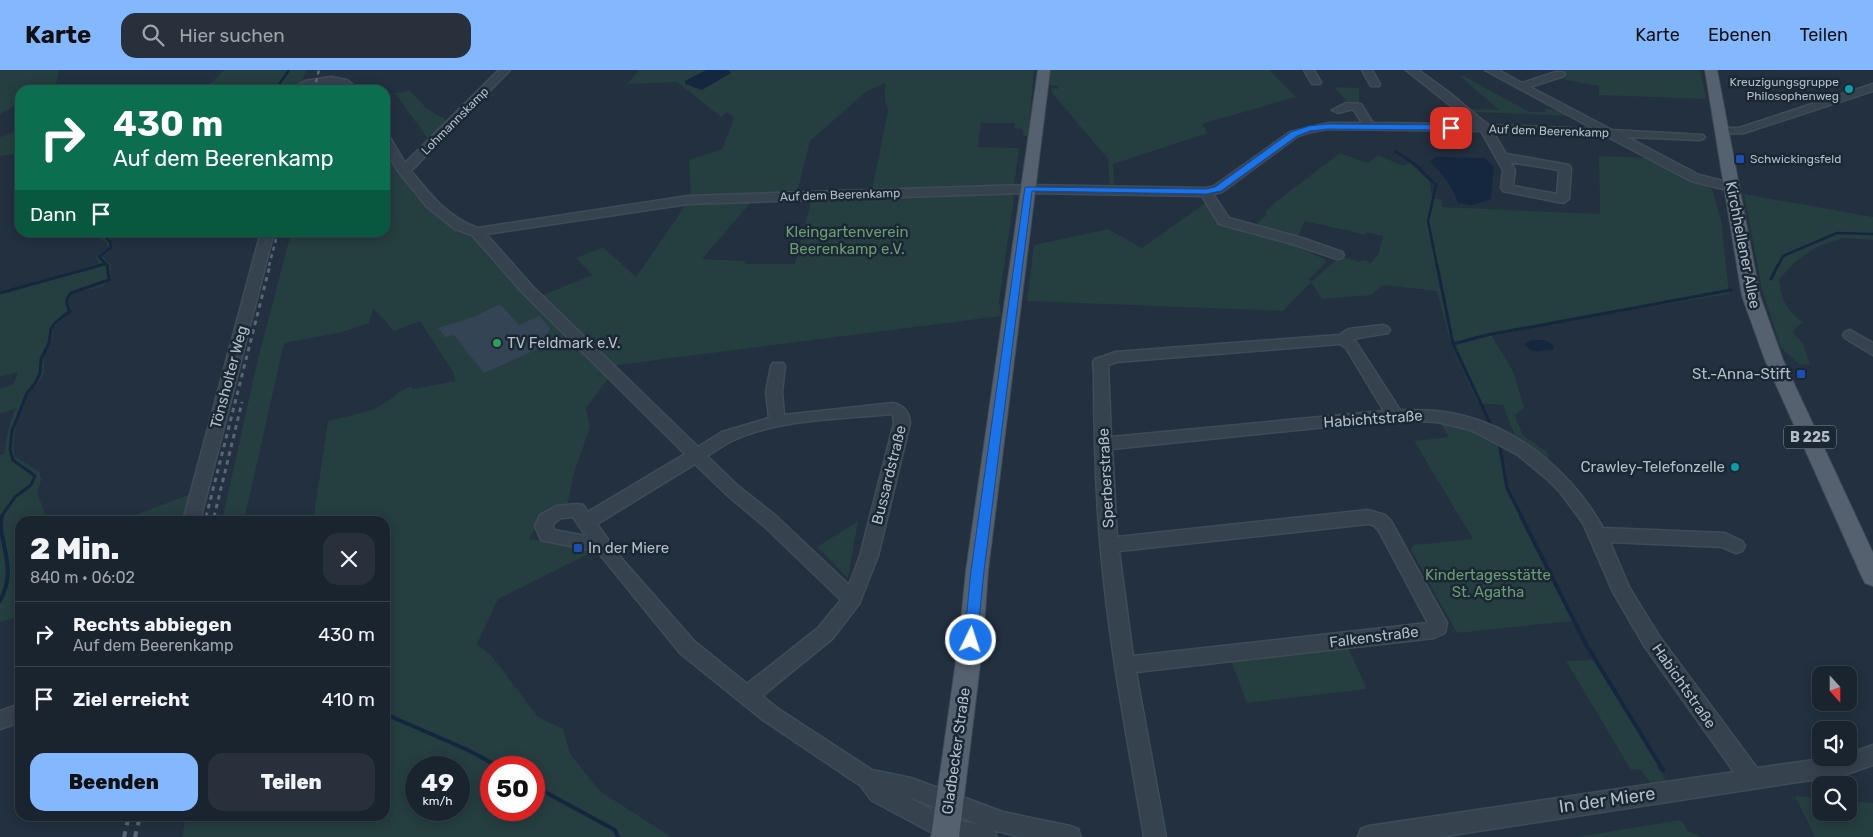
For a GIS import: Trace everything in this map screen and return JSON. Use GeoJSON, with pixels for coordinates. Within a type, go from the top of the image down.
{"type":"FeatureCollection","features":[{"type":"Feature","properties":{"kind":"main road","name":"Gladbecker Straße"},"geometry":{"type":"LineString","coordinates":[[945,833],[977,571],[1044,70]]}},
{"type":"Feature","properties":{"kind":"main road","name":"Kirchhellener Allee"},"geometry":{"type":"LineString","coordinates":[[1711,70],[1751,296],[1768,344],[1873,577]]}},
{"type":"Feature","properties":{"kind":"street"},"geometry":{"type":"LineString","coordinates":[[306,85],[311,70]]}},
{"type":"Feature","properties":{"kind":"street","name":"Lohmannskamp"},"geometry":{"type":"LineString","coordinates":[[404,171],[505,70]]}},
{"type":"Feature","properties":{"kind":"street"},"geometry":{"type":"LineString","coordinates":[[1308,70],[1316,82]]}},
{"type":"Feature","properties":{"kind":"street"},"geometry":{"type":"LineString","coordinates":[[1367,70],[1375,84]]}},
{"type":"Feature","properties":{"kind":"street"},"geometry":{"type":"LineString","coordinates":[[1411,70],[1443,93],[1485,128],[1509,170],[1507,188],[1563,199],[1565,168],[1503,157]]}},
{"type":"Feature","properties":{"kind":"street"},"geometry":{"type":"LineString","coordinates":[[1490,70],[1695,178],[1731,186]]}},
{"type":"Feature","properties":{"kind":"street"},"geometry":{"type":"LineString","coordinates":[[1522,86],[1560,74]]}},
{"type":"Feature","properties":{"kind":"street"},"geometry":{"type":"LineString","coordinates":[[313,85],[334,80],[346,82],[349,85]]}},
{"type":"Feature","properties":{"kind":"street"},"geometry":{"type":"LineString","coordinates":[[1722,131],[1740,132],[1873,87]]}},
{"type":"Feature","properties":{"kind":"street"},"geometry":{"type":"LineString","coordinates":[[1338,110],[1346,106],[1357,106],[1369,126]]}},
{"type":"Feature","properties":{"kind":"street","name":"Auf dem Beerenkamp"},"geometry":{"type":"LineString","coordinates":[[477,232],[688,200],[1028,189],[1206,192],[1218,189],[1294,134],[1328,126],[1485,128],[1699,137]]}},
{"type":"Feature","properties":{"kind":"street"},"geometry":{"type":"LineString","coordinates":[[390,147],[404,171],[431,204],[460,226],[477,232],[528,290],[585,347],[697,456],[852,599]]}},
{"type":"Feature","properties":{"kind":"street"},"geometry":{"type":"LineString","coordinates":[[1206,192],[1224,221],[1337,254]]}},
{"type":"Feature","properties":{"kind":"street","name":"Tönsholter Weg"},"geometry":{"type":"LineString","coordinates":[[192,516],[267,237]]}},
{"type":"Feature","properties":{"kind":"street","name":"Sperberstraße"},"geometry":{"type":"LineString","coordinates":[[1155,837],[1125,666],[1109,545],[1102,444],[1102,373],[1100,362],[1116,357],[1343,339],[1349,334],[1383,330]]}},
{"type":"Feature","properties":{"kind":"street"},"geometry":{"type":"LineString","coordinates":[[1850,335],[1873,350]]}},
{"type":"Feature","properties":{"kind":"street"},"geometry":{"type":"LineString","coordinates":[[1343,339],[1351,345],[1395,415]]}},
{"type":"Feature","properties":{"kind":"street"},"geometry":{"type":"LineString","coordinates":[[777,422],[774,392],[778,366]]}},
{"type":"Feature","properties":{"kind":"street","name":"Bussardstraße"},"geometry":{"type":"LineString","coordinates":[[586,522],[735,433],[748,428],[777,422],[893,408],[899,411],[902,416],[865,572],[852,599],[834,625],[817,641],[758,686],[748,697]]}},
{"type":"Feature","properties":{"kind":"street","name":"Habichtstraße"},"geometry":{"type":"LineString","coordinates":[[1102,444],[1395,415],[1425,415],[1465,421],[1522,449],[1570,490],[1598,535],[1614,576],[1639,621],[1676,677],[1751,778]]}},
{"type":"Feature","properties":{"kind":"street"},"geometry":{"type":"LineString","coordinates":[[601,546],[547,535],[544,526],[546,520],[557,512],[576,510],[601,546],[687,647],[748,697],[803,738],[868,778],[879,793],[945,833],[986,837]]}},
{"type":"Feature","properties":{"kind":"street","name":"Falkenstraße"},"geometry":{"type":"LineString","coordinates":[[1109,545],[1368,517],[1379,520],[1385,526],[1438,622],[1438,627],[1434,630],[1125,666]]}},
{"type":"Feature","properties":{"kind":"street"},"geometry":{"type":"LineString","coordinates":[[1598,535],[1725,540],[1736,546]]}},
{"type":"Feature","properties":{"kind":"street"},"geometry":{"type":"LineString","coordinates":[[0,720],[15,715]]}},
{"type":"Feature","properties":{"kind":"street","name":"In der Miere"},"geometry":{"type":"LineString","coordinates":[[1857,761],[1873,755]]}},
{"type":"Feature","properties":{"kind":"street","name":"In der Miere"},"geometry":{"type":"LineString","coordinates":[[1369,837],[1837,766]]}},
{"type":"Feature","properties":{"kind":"street","name":"In der Miere"},"geometry":{"type":"LineString","coordinates":[[1854,766],[1873,768]]}},
{"type":"Feature","properties":{"kind":"street"},"geometry":{"type":"LineString","coordinates":[[868,778],[883,780],[950,801],[981,815],[1070,837]]}},
{"type":"Feature","properties":{"kind":"green space"},"geometry":{"type":"Polygon","coordinates":[[[0,70],[59,70],[56,84],[15,85],[15,106],[0,114],[0,70]]]}},
{"type":"Feature","properties":{"kind":"green space"},"geometry":{"type":"Polygon","coordinates":[[[224,70],[306,70],[301,85],[207,85],[224,70]]]}},
{"type":"Feature","properties":{"kind":"green space"},"geometry":{"type":"Polygon","coordinates":[[[639,70],[1034,70],[1028,136],[1024,136],[1022,129],[1014,128],[1015,123],[981,123],[978,147],[1019,148],[1014,186],[872,190],[888,110],[885,100],[885,83],[866,92],[810,141],[797,193],[691,196],[689,160],[722,149],[734,118],[727,112],[721,117],[677,82],[627,84],[639,70]]]}},
{"type":"Feature","properties":{"kind":"green space"},"geometry":{"type":"Polygon","coordinates":[[[1051,70],[1270,70],[1296,97],[1202,124],[1208,133],[1113,164],[1114,186],[1110,188],[1108,159],[1052,93],[1052,88],[1058,89],[1058,86],[1049,85],[1051,70]]]}},
{"type":"Feature","properties":{"kind":"green space"},"geometry":{"type":"Polygon","coordinates":[[[1566,70],[1700,70],[1706,99],[1599,95],[1599,86],[1565,80],[1566,70]]]}},
{"type":"Feature","properties":{"kind":"green space"},"geometry":{"type":"Polygon","coordinates":[[[1462,75],[1529,112],[1546,112],[1544,109],[1561,110],[1573,116],[1474,112],[1470,109],[1499,110],[1460,76],[1462,75]]]}},
{"type":"Feature","properties":{"kind":"green space"},"geometry":{"type":"Polygon","coordinates":[[[1334,87],[1359,88],[1359,103],[1349,103],[1334,87]]]}},
{"type":"Feature","properties":{"kind":"green space"},"geometry":{"type":"Polygon","coordinates":[[[410,91],[426,108],[451,123],[430,142],[395,93],[410,91]]]}},
{"type":"Feature","properties":{"kind":"green space"},"geometry":{"type":"Polygon","coordinates":[[[15,132],[15,154],[0,156],[0,137],[15,132]]]}},
{"type":"Feature","properties":{"kind":"green space"},"geometry":{"type":"Polygon","coordinates":[[[390,152],[414,194],[426,207],[460,230],[474,236],[608,379],[586,408],[590,427],[573,476],[568,503],[542,516],[529,539],[586,548],[590,553],[498,599],[477,644],[491,655],[538,717],[563,729],[570,754],[600,791],[671,837],[182,837],[185,821],[390,821],[390,516],[314,516],[328,421],[372,409],[412,386],[413,389],[456,381],[453,372],[420,321],[394,331],[373,308],[369,323],[339,333],[284,343],[245,516],[223,516],[257,362],[290,237],[390,237],[390,152]]]}},
{"type":"Feature","properties":{"kind":"green space"},"geometry":{"type":"Polygon","coordinates":[[[1340,153],[1368,163],[1378,155],[1403,166],[1410,163],[1430,182],[1432,197],[1441,200],[1442,207],[1600,214],[1599,156],[1655,158],[1712,189],[1721,219],[1729,294],[1570,320],[1492,336],[1513,371],[1524,407],[1515,416],[1523,435],[1547,452],[1551,466],[1516,439],[1503,405],[1478,403],[1452,348],[1437,291],[1382,285],[1372,295],[1322,299],[1311,282],[1336,260],[1344,257],[1359,262],[1363,260],[1371,263],[1379,253],[1383,236],[1366,232],[1366,235],[1305,221],[1297,239],[1251,228],[1267,215],[1265,213],[1274,203],[1340,153]]]}},
{"type":"Feature","properties":{"kind":"green space","name":"Kleingartenverein Beerenkamp e.V."},"geometry":{"type":"Polygon","coordinates":[[[1004,191],[1015,191],[999,302],[1001,316],[610,366],[543,295],[592,275],[576,258],[603,247],[636,277],[687,203],[753,200],[702,259],[745,261],[745,264],[795,264],[812,198],[1003,195],[1004,191]]]}},
{"type":"Feature","properties":{"kind":"green space"},"geometry":{"type":"Polygon","coordinates":[[[1744,194],[1873,217],[1873,240],[1843,238],[1814,248],[1793,264],[1779,280],[1786,304],[1792,313],[1803,322],[1792,332],[1803,343],[1810,365],[1799,364],[1781,348],[1762,289],[1744,194]]]}},
{"type":"Feature","properties":{"kind":"green space"},"geometry":{"type":"Polygon","coordinates":[[[1208,201],[1218,217],[1290,243],[1324,259],[1326,262],[1309,279],[1311,282],[1283,311],[1027,301],[1034,245],[1108,229],[1142,248],[1208,201]]]}},
{"type":"Feature","properties":{"kind":"green space"},"geometry":{"type":"Polygon","coordinates":[[[106,237],[113,246],[102,256],[111,265],[110,281],[101,287],[73,293],[71,296],[69,302],[72,311],[53,328],[51,340],[44,357],[43,376],[28,394],[17,425],[14,442],[15,457],[40,473],[40,478],[42,478],[37,491],[45,516],[15,516],[15,618],[0,622],[0,455],[5,453],[8,430],[16,408],[0,414],[0,389],[13,384],[18,372],[0,377],[0,292],[99,263],[96,258],[108,247],[107,243],[99,238],[106,237]]]}},
{"type":"Feature","properties":{"kind":"green space","name":"Kindertagesstätte St. Agatha"},"geometry":{"type":"Polygon","coordinates":[[[1439,421],[1468,427],[1493,438],[1499,448],[1507,492],[1573,621],[1457,633],[1411,550],[1413,545],[1473,539],[1414,441],[1449,437],[1439,421]]]}},
{"type":"Feature","properties":{"kind":"green space"},"geometry":{"type":"Polygon","coordinates":[[[193,493],[183,516],[133,516],[193,493]]]}},
{"type":"Feature","properties":{"kind":"green space"},"geometry":{"type":"Polygon","coordinates":[[[858,521],[848,578],[817,547],[858,521]]]}},
{"type":"Feature","properties":{"kind":"green space"},"geometry":{"type":"Polygon","coordinates":[[[1348,648],[1367,689],[1247,703],[1231,661],[1348,648]]]}},
{"type":"Feature","properties":{"kind":"green space"},"geometry":{"type":"Polygon","coordinates":[[[1594,660],[1659,765],[1656,766],[1666,781],[1650,783],[1640,769],[1631,770],[1566,661],[1594,660]]]}},
{"type":"Feature","properties":{"kind":"green space"},"geometry":{"type":"Polygon","coordinates":[[[1795,796],[1812,797],[1812,821],[1857,821],[1857,802],[1873,803],[1873,837],[1815,837],[1795,796]]]}},
{"type":"Feature","properties":{"kind":"green space"},"geometry":{"type":"Polygon","coordinates":[[[1681,820],[1688,831],[1702,837],[1575,837],[1681,820]]]}},
{"type":"Feature","properties":{"kind":"water"},"geometry":{"type":"Polygon","coordinates":[[[706,70],[728,70],[731,73],[702,90],[685,84],[685,81],[706,70]]]}},
{"type":"Feature","properties":{"kind":"water"},"geometry":{"type":"Polygon","coordinates":[[[1436,157],[1484,158],[1494,167],[1491,199],[1473,205],[1458,203],[1450,186],[1430,161],[1436,157]]]}},
{"type":"Feature","properties":{"kind":"water"},"geometry":{"type":"Polygon","coordinates":[[[1531,340],[1547,341],[1554,347],[1552,350],[1534,351],[1525,344],[1531,340]]]}},
{"type":"Feature","properties":{"kind":"building","name":"TV Feldmark e.V."},"geometry":{"type":"Polygon","coordinates":[[[501,305],[519,325],[539,316],[550,328],[545,338],[535,342],[540,348],[484,373],[454,335],[445,337],[438,328],[473,317],[501,305]]]}},
{"type":"Feature","properties":{"kind":"waterway"},"geometry":{"type":"LineString","coordinates":[[278,85],[289,70]]}},
{"type":"Feature","properties":{"kind":"waterway"},"geometry":{"type":"LineString","coordinates":[[1395,151],[1416,165],[1436,185],[1428,221],[1437,266]]}},
{"type":"Feature","properties":{"kind":"waterway"},"geometry":{"type":"LineString","coordinates":[[1778,266],[1783,256],[1837,233],[1873,234]]}},
{"type":"Feature","properties":{"kind":"waterway"},"geometry":{"type":"LineString","coordinates":[[106,237],[110,242],[111,247],[99,257],[107,265]]}},
{"type":"Feature","properties":{"kind":"waterway"},"geometry":{"type":"LineString","coordinates":[[96,266],[105,264]]}},
{"type":"Feature","properties":{"kind":"waterway"},"geometry":{"type":"LineString","coordinates":[[0,293],[101,265]]}},
{"type":"Feature","properties":{"kind":"waterway"},"geometry":{"type":"LineString","coordinates":[[1,517],[15,497],[31,485],[35,476],[13,460],[10,450],[12,431],[27,393],[36,382],[40,373],[41,359],[49,343],[51,329],[55,323],[70,311],[67,302],[71,293],[109,280],[107,265]]}},
{"type":"Feature","properties":{"kind":"waterway"},"geometry":{"type":"LineString","coordinates":[[1437,265],[1453,344]]}},
{"type":"Feature","properties":{"kind":"waterway"},"geometry":{"type":"LineString","coordinates":[[1771,279],[1778,265]]}},
{"type":"Feature","properties":{"kind":"waterway"},"geometry":{"type":"LineString","coordinates":[[1453,344],[1487,335],[1731,290]]}},
{"type":"Feature","properties":{"kind":"waterway"},"geometry":{"type":"LineString","coordinates":[[1453,344],[1491,425]]}},
{"type":"Feature","properties":{"kind":"waterway"},"geometry":{"type":"LineString","coordinates":[[1500,448],[1507,488],[1522,517]]}},
{"type":"Feature","properties":{"kind":"waterway"},"geometry":{"type":"LineString","coordinates":[[0,601],[8,576],[1,528],[2,516]]}},
{"type":"Feature","properties":{"kind":"waterway"},"geometry":{"type":"LineString","coordinates":[[1521,516],[1587,646],[1663,770]]}},
{"type":"Feature","properties":{"kind":"waterway"},"geometry":{"type":"LineString","coordinates":[[390,716],[480,757]]}},
{"type":"Feature","properties":{"kind":"waterway"},"geometry":{"type":"LineString","coordinates":[[545,792],[615,830],[618,837]]}},
{"type":"Feature","properties":{"kind":"railway"},"geometry":{"type":"LineString","coordinates":[[315,85],[319,70]]}},
{"type":"Feature","properties":{"kind":"railway"},"geometry":{"type":"LineString","coordinates":[[269,266],[277,237]]}},
{"type":"Feature","properties":{"kind":"railway"},"geometry":{"type":"LineString","coordinates":[[206,516],[270,265]]}},
{"type":"Feature","properties":{"kind":"railway"},"geometry":{"type":"LineString","coordinates":[[214,516],[242,402]]}},
{"type":"Feature","properties":{"kind":"railway"},"geometry":{"type":"LineString","coordinates":[[124,837],[128,821]]}},
{"type":"Feature","properties":{"kind":"railway"},"geometry":{"type":"LineString","coordinates":[[135,837],[139,821]]}},
{"type":"Feature","properties":{"kind":"place","name":"Kreuzigungsgruppe Philosophenweg"},"geometry":{"type":"Point","coordinates":[1849,89]}},
{"type":"Feature","properties":{"kind":"place","name":"Schwickingsfeld"},"geometry":{"type":"Point","coordinates":[1740,159]}},
{"type":"Feature","properties":{"kind":"place","name":"TV Feldmark e.V."},"geometry":{"type":"Point","coordinates":[497,343]}},
{"type":"Feature","properties":{"kind":"place","name":"St.-Anna-Stift"},"geometry":{"type":"Point","coordinates":[1801,374]}},
{"type":"Feature","properties":{"kind":"place","name":"Crawley-Telefonzelle"},"geometry":{"type":"Point","coordinates":[1735,467]}},
{"type":"Feature","properties":{"kind":"place","name":"In der Miere"},"geometry":{"type":"Point","coordinates":[578,548]}},
{"type":"Feature","properties":{"kind":"route"},"geometry":{"type":"LineString","coordinates":[[971,640],[977,571],[1028,189],[1206,192],[1218,189],[1294,134],[1309,129],[1328,126],[1451,128]]}}]}
